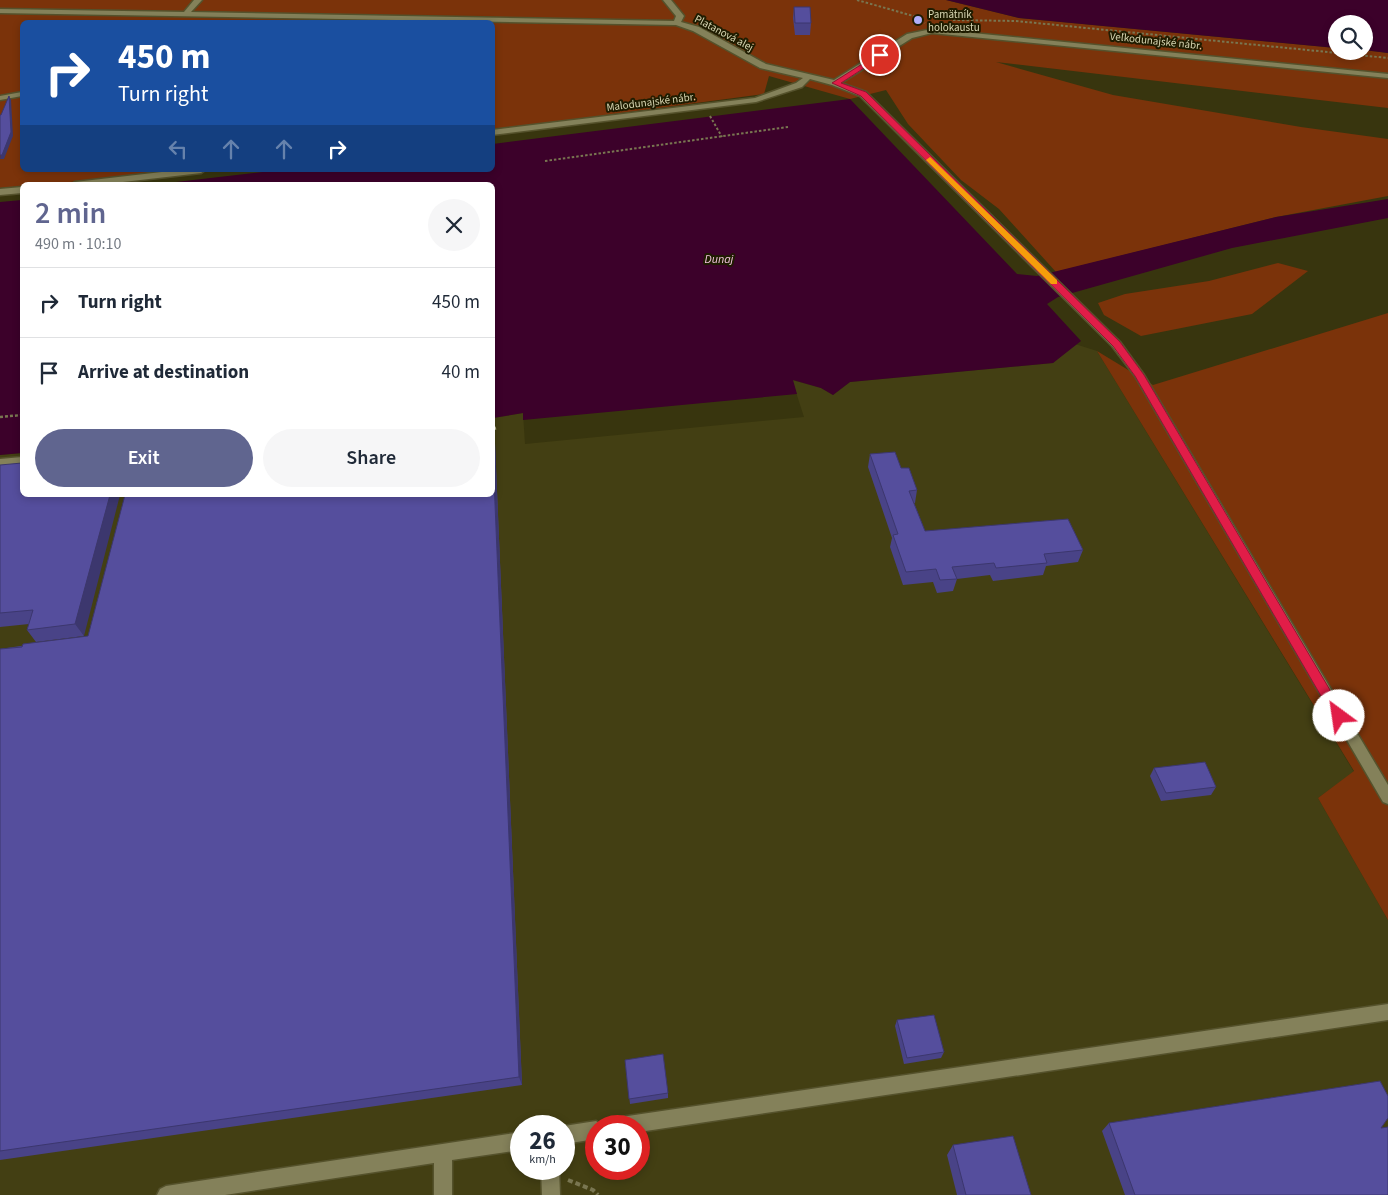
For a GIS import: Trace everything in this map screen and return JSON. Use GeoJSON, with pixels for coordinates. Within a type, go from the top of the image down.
{"type":"FeatureCollection","features":[{"type":"Feature","properties":{"kind":"street"},"geometry":{"type":"LineString","coordinates":[[187,13],[198,0]]}},
{"type":"Feature","properties":{"kind":"street"},"geometry":{"type":"LineString","coordinates":[[667,0],[674,6],[680,16],[677,23]]}},
{"type":"Feature","properties":{"kind":"street","name":"Platanová alej"},"geometry":{"type":"LineString","coordinates":[[0,11],[677,23],[696,29],[763,66],[835,83],[863,94],[1116,344],[1139,375],[1388,798]]}},
{"type":"Feature","properties":{"kind":"street","name":"Veľkodunajské nábr."},"geometry":{"type":"LineString","coordinates":[[835,83],[910,36],[921,32],[959,32],[1388,76]]}},
{"type":"Feature","properties":{"kind":"street"},"geometry":{"type":"LineString","coordinates":[[1337,65],[1388,70]]}},
{"type":"Feature","properties":{"kind":"street","name":"Malodunajské nábr."},"geometry":{"type":"LineString","coordinates":[[495,133],[756,100],[799,85],[808,77]]}},
{"type":"Feature","properties":{"kind":"street"},"geometry":{"type":"LineString","coordinates":[[0,98],[20,94]]}},
{"type":"Feature","properties":{"kind":"street"},"geometry":{"type":"LineString","coordinates":[[100,182],[183,172]]}},
{"type":"Feature","properties":{"kind":"street"},"geometry":{"type":"LineString","coordinates":[[0,192],[20,190]]}},
{"type":"Feature","properties":{"kind":"street"},"geometry":{"type":"LineString","coordinates":[[0,463],[20,461]]}},
{"type":"Feature","properties":{"kind":"street"},"geometry":{"type":"LineString","coordinates":[[650,1122],[1388,1012]]}},
{"type":"Feature","properties":{"kind":"street"},"geometry":{"type":"LineString","coordinates":[[166,1195],[510,1143]]}},
{"type":"Feature","properties":{"kind":"street"},"geometry":{"type":"LineString","coordinates":[[443,1153],[443,1195]]}},
{"type":"Feature","properties":{"kind":"street"},"geometry":{"type":"LineString","coordinates":[[550,1180],[551,1195]]}},
{"type":"Feature","properties":{"kind":"path"},"geometry":{"type":"LineString","coordinates":[[857,0],[917,17],[925,23]]}},
{"type":"Feature","properties":{"kind":"path"},"geometry":{"type":"LineString","coordinates":[[951,20],[1016,21],[1388,58]]}},
{"type":"Feature","properties":{"kind":"path"},"geometry":{"type":"LineString","coordinates":[[710,117],[722,137]]}},
{"type":"Feature","properties":{"kind":"path"},"geometry":{"type":"LineString","coordinates":[[545,161],[788,127]]}},
{"type":"Feature","properties":{"kind":"path"},"geometry":{"type":"LineString","coordinates":[[0,417],[20,415]]}},
{"type":"Feature","properties":{"kind":"path"},"geometry":{"type":"LineString","coordinates":[[571,1180],[598,1195]]}},
{"type":"Feature","properties":{"kind":"shaded area"},"geometry":{"type":"Polygon","coordinates":[[[0,0],[946,0],[1019,18],[1328,47],[1328,60],[1373,60],[1373,51],[1388,53],[1388,108],[996,62],[1113,95],[1301,127],[1388,139],[1388,196],[1276,217],[1056,272],[999,209],[961,180],[908,124],[886,90],[850,99],[769,76],[764,94],[495,130],[495,20],[20,20],[20,172],[160,172],[70,182],[20,182],[20,186],[0,188],[0,0]]]}},
{"type":"Feature","properties":{"kind":"shaded area"},"geometry":{"type":"Polygon","coordinates":[[[1278,263],[1308,271],[1252,314],[1141,336],[1104,315],[1098,303],[1125,294],[1209,281],[1278,263]]]}},
{"type":"Feature","properties":{"kind":"shaded area"},"geometry":{"type":"Polygon","coordinates":[[[1388,313],[1388,920],[1318,798],[1354,771],[1097,351],[1153,385],[1388,313]]]}},
{"type":"Feature","properties":{"kind":"shaded area"},"geometry":{"type":"Polygon","coordinates":[[[1075,344],[1097,351],[1354,772],[1318,798],[1388,920],[1388,1195],[0,1195],[0,455],[20,453],[20,497],[495,497],[495,418],[523,413],[525,444],[804,417],[792,380],[821,388],[833,395],[850,382],[1053,363],[1075,344]]]}},
{"type":"Feature","properties":{"kind":"water"},"geometry":{"type":"Polygon","coordinates":[[[946,0],[1388,0],[1388,53],[1373,51],[1373,15],[1328,15],[1328,47],[1019,18],[946,0]]]}},
{"type":"Feature","properties":{"kind":"water","name":"Dunaj"},"geometry":{"type":"Polygon","coordinates":[[[850,99],[1017,274],[1037,276],[1276,217],[1388,199],[1388,218],[1232,248],[1058,297],[1047,304],[1081,341],[1053,363],[850,382],[833,395],[821,388],[793,380],[797,394],[523,420],[523,413],[495,418],[495,182],[176,182],[263,172],[495,172],[495,144],[850,99]]]}},
{"type":"Feature","properties":{"kind":"water"},"geometry":{"type":"Polygon","coordinates":[[[20,200],[20,453],[0,455],[0,202],[20,200]]]}},
{"type":"Feature","properties":{"kind":"building"},"geometry":{"type":"Polygon","coordinates":[[[794,7],[810,7],[811,23],[795,23],[794,7]]]}},
{"type":"Feature","properties":{"kind":"building"},"geometry":{"type":"Polygon","coordinates":[[[9,96],[11,132],[2,155],[0,155],[0,115],[9,96]]]}},
{"type":"Feature","properties":{"kind":"building"},"geometry":{"type":"Polygon","coordinates":[[[895,452],[901,468],[909,468],[917,490],[909,491],[925,531],[1068,519],[1083,550],[1044,554],[1047,563],[996,568],[994,563],[952,567],[957,579],[940,580],[936,569],[906,572],[893,535],[898,534],[870,454],[895,452]]]}},
{"type":"Feature","properties":{"kind":"building"},"geometry":{"type":"Polygon","coordinates":[[[20,463],[20,497],[109,497],[75,624],[27,630],[33,610],[0,613],[0,465],[20,463]]]}},
{"type":"Feature","properties":{"kind":"building"},"geometry":{"type":"Polygon","coordinates":[[[124,497],[495,497],[519,1077],[0,1151],[0,649],[22,647],[23,644],[88,636],[124,497]]]}},
{"type":"Feature","properties":{"kind":"building"},"geometry":{"type":"Polygon","coordinates":[[[1205,762],[1216,787],[1166,793],[1154,768],[1205,762]]]}},
{"type":"Feature","properties":{"kind":"building"},"geometry":{"type":"Polygon","coordinates":[[[934,1015],[944,1052],[907,1058],[897,1020],[934,1015]]]}},
{"type":"Feature","properties":{"kind":"building"},"geometry":{"type":"Polygon","coordinates":[[[663,1054],[668,1093],[629,1099],[625,1060],[663,1054]]]}},
{"type":"Feature","properties":{"kind":"building"},"geometry":{"type":"Polygon","coordinates":[[[1380,1081],[1388,1096],[1388,1118],[1381,1128],[1388,1127],[1388,1195],[1135,1195],[1109,1123],[1380,1081]]]}},
{"type":"Feature","properties":{"kind":"building"},"geometry":{"type":"Polygon","coordinates":[[[1013,1136],[1031,1195],[966,1195],[953,1145],[1013,1136]]]}},
{"type":"Feature","properties":{"kind":"slow traffic"},"geometry":{"type":"LineString","coordinates":[[930,160],[1054,282]]}},
{"type":"Feature","properties":{"kind":"place","name":"Pamätník holokaustu"},"geometry":{"type":"Point","coordinates":[918,20]}},
{"type":"Feature","properties":{"kind":"route"},"geometry":{"type":"LineString","coordinates":[[880,55],[835,83],[863,94],[1116,344],[1139,375],[1339,716]]}}]}
